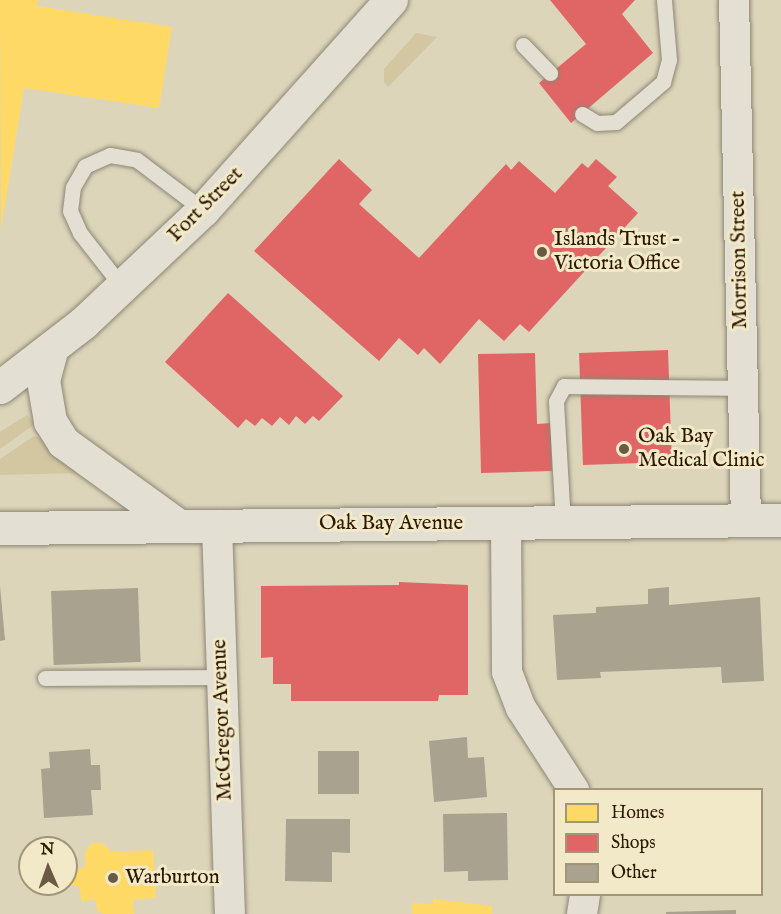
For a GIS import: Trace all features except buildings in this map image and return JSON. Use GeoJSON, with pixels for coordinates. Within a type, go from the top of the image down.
{"type":"FeatureCollection","features":[{"type":"Feature","properties":{"kind":"main road","name":"Fort Street"},"geometry":{"type":"LineString","coordinates":[[0,387],[123,288],[203,210],[390,0]]}},
{"type":"Feature","properties":{"kind":"main road"},"geometry":{"type":"LineString","coordinates":[[52,347],[43,380],[50,421],[63,442],[179,526]]}},
{"type":"Feature","properties":{"kind":"main road","name":"Oak Bay Avenue"},"geometry":{"type":"LineString","coordinates":[[0,528],[781,520]]}},
{"type":"Feature","properties":{"kind":"street","name":"Morrison Street"},"geometry":{"type":"LineString","coordinates":[[734,0],[746,521]]}},
{"type":"Feature","properties":{"kind":"street"},"geometry":{"type":"LineString","coordinates":[[506,524],[507,672],[521,708],[573,788]]}},
{"type":"Feature","properties":{"kind":"street","name":"McGregor Avenue"},"geometry":{"type":"LineString","coordinates":[[216,525],[230,914]]}},
{"type":"Feature","properties":{"kind":"street"},"geometry":{"type":"LineString","coordinates":[[582,914],[585,896]]}},
{"type":"Feature","properties":{"kind":"lane"},"geometry":{"type":"LineString","coordinates":[[582,114],[597,123],[616,122],[663,82],[669,60],[664,0]]}},
{"type":"Feature","properties":{"kind":"lane"},"geometry":{"type":"LineString","coordinates":[[524,45],[550,73]]}},
{"type":"Feature","properties":{"kind":"lane"},"geometry":{"type":"LineString","coordinates":[[123,288],[80,233],[70,211],[73,187],[85,166],[110,155],[137,159],[203,210]]}},
{"type":"Feature","properties":{"kind":"lane"},"geometry":{"type":"LineString","coordinates":[[563,523],[556,401],[564,386],[744,388]]}},
{"type":"Feature","properties":{"kind":"lane"},"geometry":{"type":"LineString","coordinates":[[45,678],[222,676]]}},
{"type":"Feature","properties":{"kind":"shaded area"},"geometry":{"type":"Polygon","coordinates":[[[416,33],[437,37],[388,87],[384,82],[384,69],[416,33]]]}},
{"type":"Feature","properties":{"kind":"shaded area"},"geometry":{"type":"Polygon","coordinates":[[[27,415],[35,424],[0,449],[0,432],[27,415]]]}},
{"type":"Feature","properties":{"kind":"shaded area"},"geometry":{"type":"Polygon","coordinates":[[[34,436],[42,439],[68,466],[82,473],[0,475],[0,459],[34,436]]]}},
{"type":"Feature","properties":{"kind":"place","name":"Islands Trust - Victoria Office"},"geometry":{"type":"Point","coordinates":[542,252]}},
{"type":"Feature","properties":{"kind":"place","name":"Oak Bay Medical Clinic"},"geometry":{"type":"Point","coordinates":[624,449]}},
{"type":"Feature","properties":{"kind":"place","name":"Warburton"},"geometry":{"type":"Point","coordinates":[113,878]}}]}
